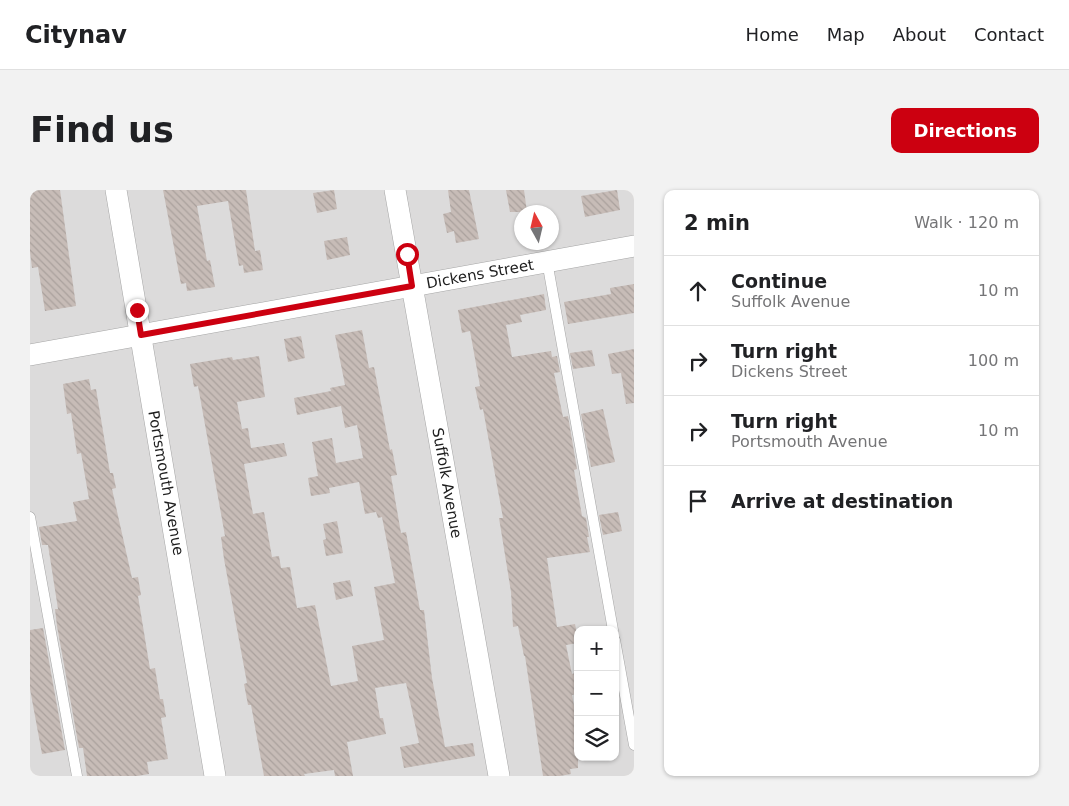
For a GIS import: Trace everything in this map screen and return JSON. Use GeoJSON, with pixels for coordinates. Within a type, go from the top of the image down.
{"type":"FeatureCollection","features":[{"type":"Feature","properties":{"kind":"street","name":"Portsmouth Avenue"},"geometry":{"type":"LineString","coordinates":[[116,190],[215,776]]}},
{"type":"Feature","properties":{"kind":"street","name":"Suffolk Avenue"},"geometry":{"type":"LineString","coordinates":[[395,190],[499,776]]}},
{"type":"Feature","properties":{"kind":"street","name":"Dickens Street"},"geometry":{"type":"LineString","coordinates":[[30,355],[634,246]]}},
{"type":"Feature","properties":{"kind":"lane"},"geometry":{"type":"LineString","coordinates":[[547,262],[612,626]]}},
{"type":"Feature","properties":{"kind":"lane"},"geometry":{"type":"LineString","coordinates":[[30,517],[77,776]]}},
{"type":"Feature","properties":{"kind":"lane"},"geometry":{"type":"LineString","coordinates":[[619,662],[634,745]]}},
{"type":"Feature","properties":{"kind":"shaded area"},"geometry":{"type":"Polygon","coordinates":[[[30,190],[634,190],[634,776],[30,776],[30,190]]]}},
{"type":"Feature","properties":{"kind":"building"},"geometry":{"type":"Polygon","coordinates":[[[30,190],[60,190],[76,306],[45,311],[38,267],[32,268],[30,252],[30,190]]]}},
{"type":"Feature","properties":{"kind":"building"},"geometry":{"type":"Polygon","coordinates":[[[163,190],[246,190],[255,251],[260,250],[263,270],[244,273],[243,265],[239,266],[228,201],[197,206],[207,261],[210,260],[215,287],[187,291],[186,283],[181,284],[163,190]]]}},
{"type":"Feature","properties":{"kind":"building"},"geometry":{"type":"Polygon","coordinates":[[[334,190],[337,209],[317,213],[313,193],[334,190]]]}},
{"type":"Feature","properties":{"kind":"building"},"geometry":{"type":"Polygon","coordinates":[[[448,190],[469,190],[479,239],[456,243],[454,231],[447,233],[443,214],[451,212],[448,190]]]}},
{"type":"Feature","properties":{"kind":"building"},"geometry":{"type":"Polygon","coordinates":[[[506,190],[524,190],[526,205],[514,205],[514,212],[510,212],[506,190]]]}},
{"type":"Feature","properties":{"kind":"building"},"geometry":{"type":"Polygon","coordinates":[[[617,190],[620,210],[585,217],[581,196],[617,190]]]}},
{"type":"Feature","properties":{"kind":"building"},"geometry":{"type":"Polygon","coordinates":[[[347,237],[350,255],[327,260],[324,241],[347,237]]]}},
{"type":"Feature","properties":{"kind":"building"},"geometry":{"type":"Polygon","coordinates":[[[634,284],[634,313],[568,324],[564,302],[611,294],[610,288],[634,284]]]}},
{"type":"Feature","properties":{"kind":"building"},"geometry":{"type":"Polygon","coordinates":[[[544,294],[546,310],[520,315],[522,322],[506,325],[512,357],[551,351],[552,357],[557,356],[560,372],[554,373],[563,417],[568,416],[577,469],[574,470],[582,516],[586,518],[589,537],[587,537],[590,552],[547,558],[557,627],[575,624],[575,626],[574,644],[566,645],[572,674],[574,673],[574,695],[572,695],[574,706],[574,761],[578,761],[578,768],[570,769],[571,774],[543,776],[525,656],[518,626],[513,627],[511,592],[499,518],[503,518],[483,409],[480,410],[475,387],[480,386],[470,331],[462,333],[458,310],[544,294]]]}},
{"type":"Feature","properties":{"kind":"building"},"geometry":{"type":"Polygon","coordinates":[[[362,330],[369,368],[374,367],[390,450],[392,449],[397,475],[391,476],[401,533],[406,532],[420,610],[424,610],[432,678],[445,747],[473,743],[475,756],[404,768],[400,747],[419,743],[406,683],[375,688],[380,718],[383,718],[386,734],[347,742],[353,776],[335,776],[334,770],[304,774],[305,776],[264,776],[251,705],[248,705],[244,684],[247,683],[224,559],[221,537],[225,536],[211,458],[198,386],[194,387],[190,364],[232,357],[233,360],[259,356],[265,397],[237,402],[242,429],[248,428],[251,448],[284,443],[287,456],[244,464],[253,514],[264,512],[272,557],[279,556],[281,568],[290,567],[297,608],[315,605],[331,686],[358,681],[352,646],[384,640],[374,587],[395,583],[382,517],[378,518],[376,512],[365,514],[359,482],[329,488],[330,493],[311,496],[308,478],[318,476],[312,442],[332,438],[336,463],[363,458],[357,425],[345,428],[341,406],[297,415],[294,398],[331,391],[330,388],[345,385],[335,335],[362,330]]]}},
{"type":"Feature","properties":{"kind":"building"},"geometry":{"type":"Polygon","coordinates":[[[301,336],[305,358],[288,362],[284,339],[301,336]]]}},
{"type":"Feature","properties":{"kind":"building"},"geometry":{"type":"Polygon","coordinates":[[[634,349],[634,403],[626,404],[621,373],[612,374],[608,354],[634,349]]]}},
{"type":"Feature","properties":{"kind":"building"},"geometry":{"type":"Polygon","coordinates":[[[592,350],[595,366],[573,369],[570,353],[592,350]]]}},
{"type":"Feature","properties":{"kind":"building"},"geometry":{"type":"Polygon","coordinates":[[[89,379],[91,390],[96,389],[110,473],[113,473],[116,488],[112,489],[132,578],[138,577],[141,595],[138,596],[150,669],[155,668],[160,699],[163,699],[166,717],[161,718],[168,759],[147,762],[149,774],[137,776],[87,776],[83,748],[79,748],[57,626],[55,609],[58,609],[48,545],[42,545],[39,527],[77,521],[73,502],[89,499],[81,453],[77,454],[71,413],[67,414],[63,384],[89,379]]]}},
{"type":"Feature","properties":{"kind":"building"},"geometry":{"type":"Polygon","coordinates":[[[603,409],[615,462],[591,467],[581,414],[603,409]]]}},
{"type":"Feature","properties":{"kind":"building"},"geometry":{"type":"Polygon","coordinates":[[[618,512],[622,531],[603,535],[599,515],[618,512]]]}},
{"type":"Feature","properties":{"kind":"building"},"geometry":{"type":"Polygon","coordinates":[[[337,521],[343,553],[326,556],[323,540],[326,539],[323,524],[337,521]]]}},
{"type":"Feature","properties":{"kind":"building"},"geometry":{"type":"Polygon","coordinates":[[[350,580],[353,596],[336,600],[333,583],[350,580]]]}},
{"type":"Feature","properties":{"kind":"building"},"geometry":{"type":"Polygon","coordinates":[[[43,628],[65,750],[42,754],[30,689],[30,630],[43,628]]]}},
{"type":"Feature","properties":{"kind":"route"},"geometry":{"type":"LineString","coordinates":[[137,310],[141,335],[412,286],[407,254]]}}]}
